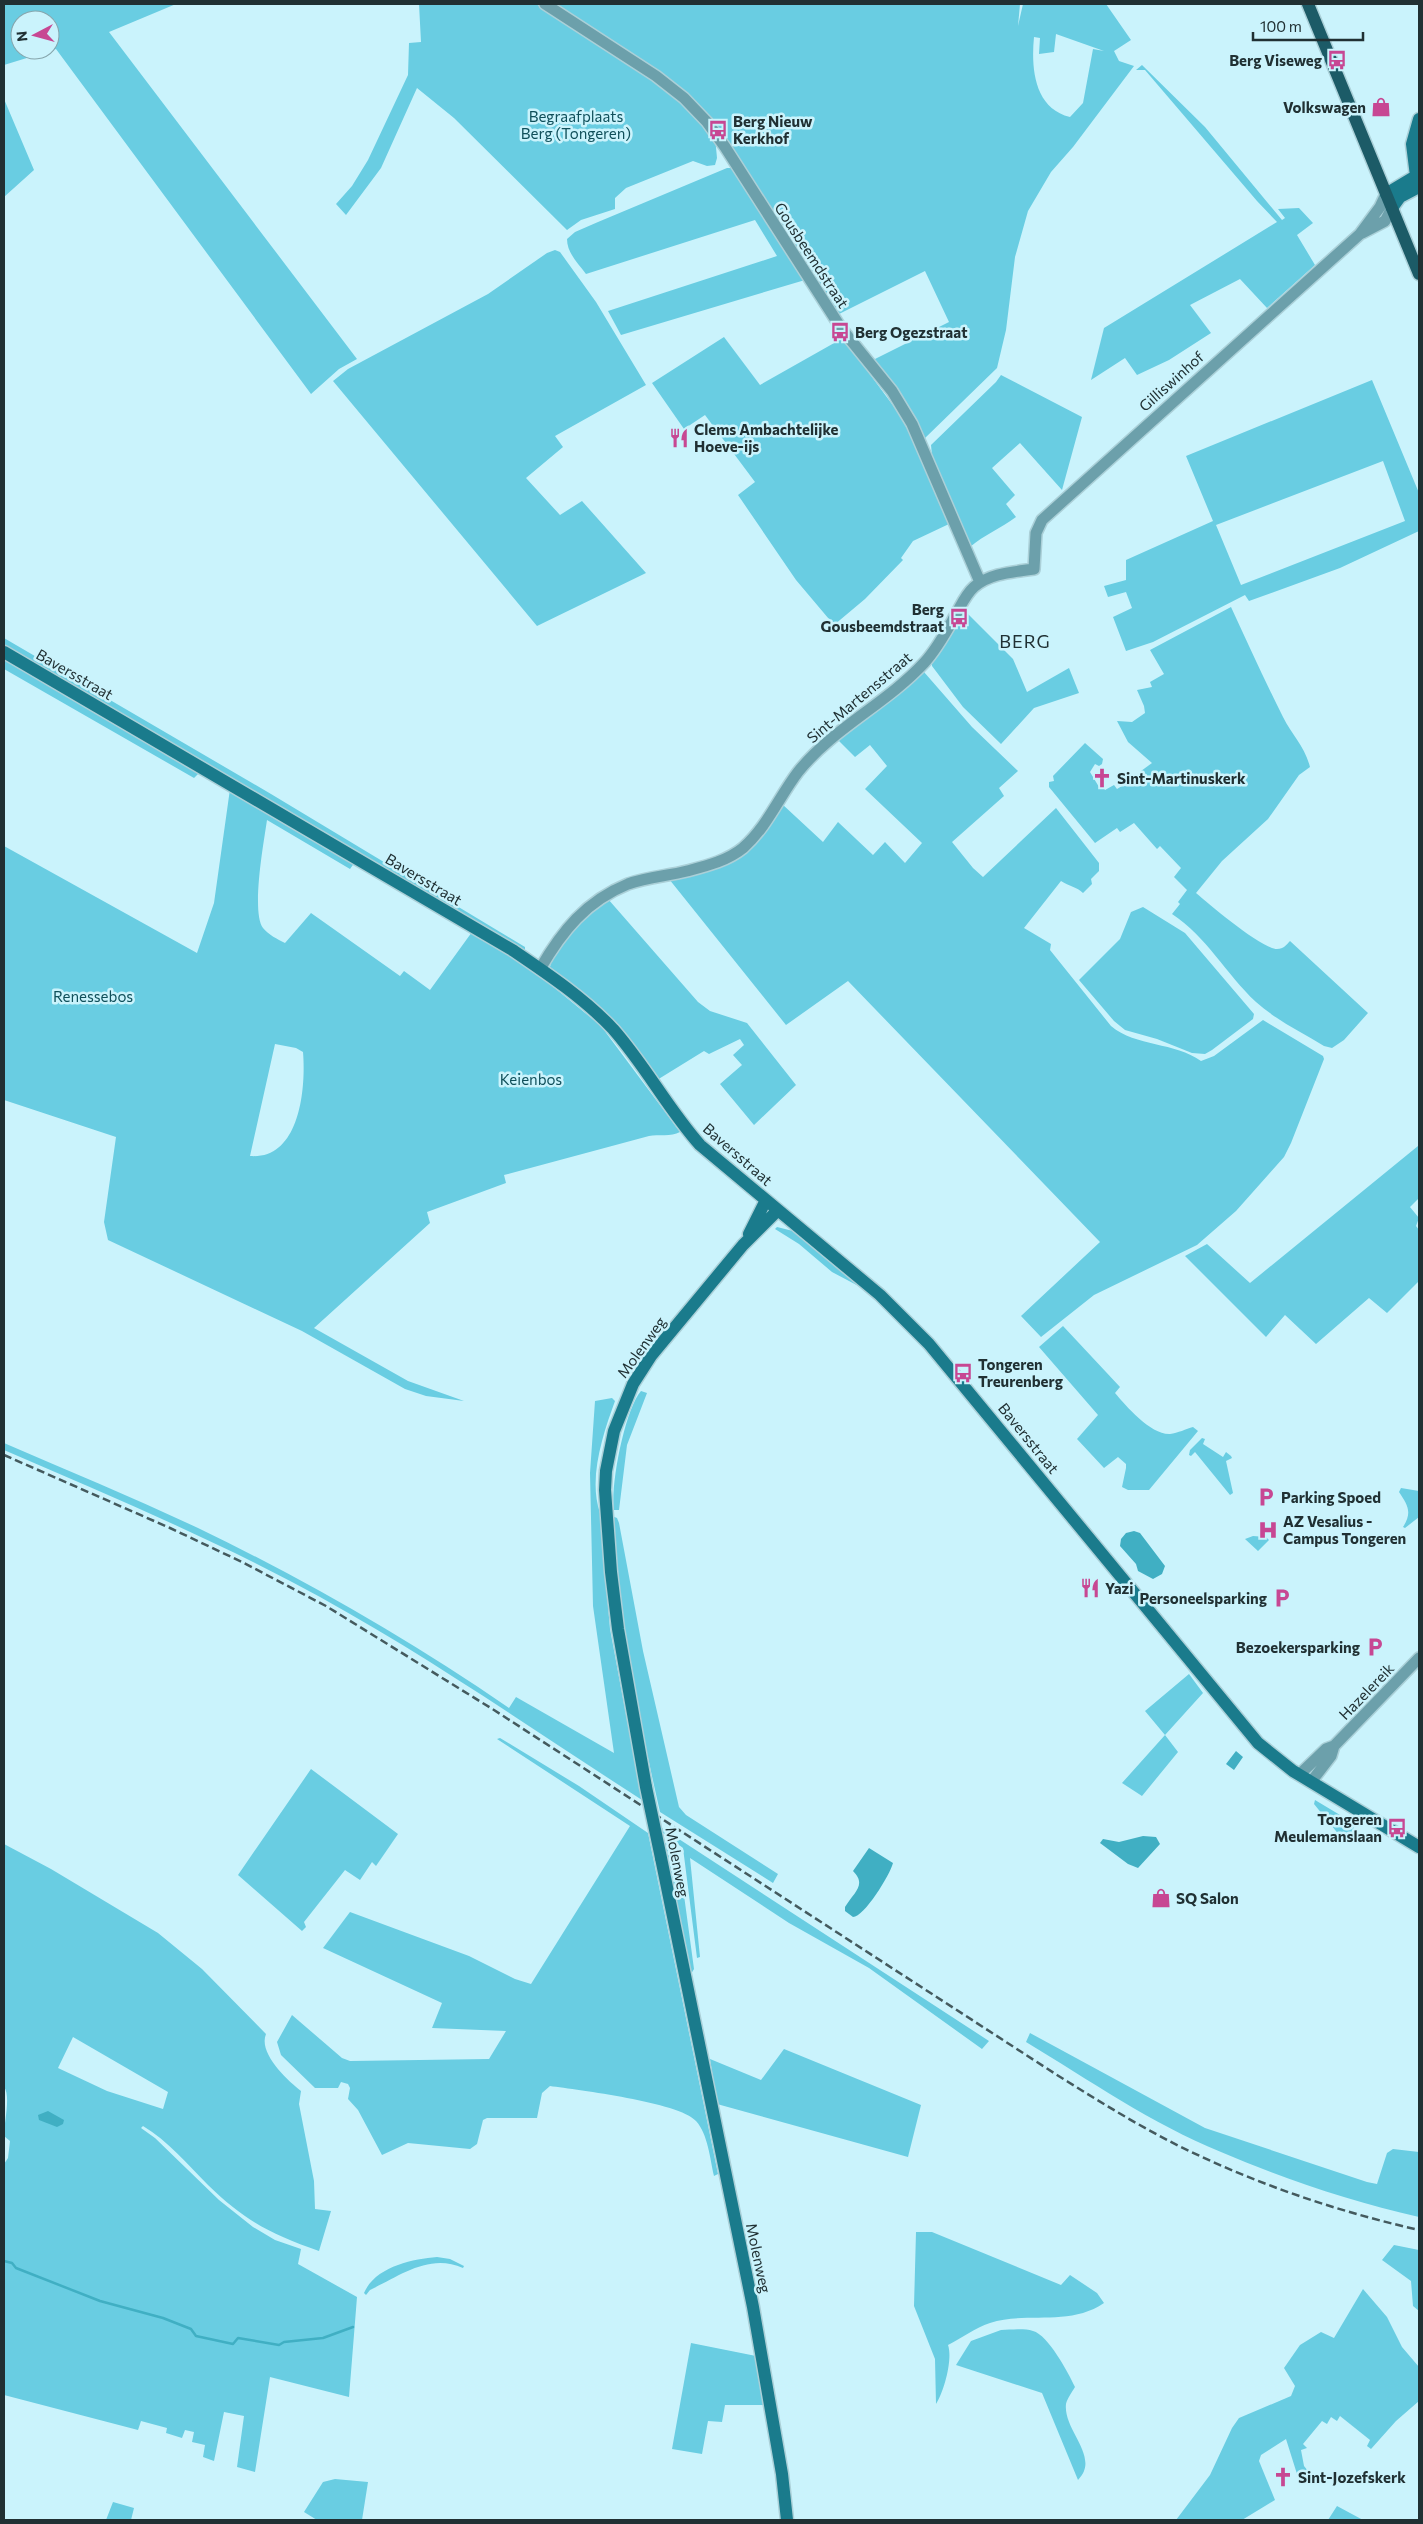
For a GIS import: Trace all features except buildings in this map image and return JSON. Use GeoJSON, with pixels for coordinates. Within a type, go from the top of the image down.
{"type":"FeatureCollection","features":[{"type":"Feature","properties":{"kind":"main road"},"geometry":{"type":"LineString","coordinates":[[1308,4],[1419,274]]}},
{"type":"Feature","properties":{"kind":"main road"},"geometry":{"type":"LineString","coordinates":[[1418,182],[1417,160],[1412,144],[1419,119]]}},
{"type":"Feature","properties":{"kind":"main road","name":"Gilliswinhof"},"geometry":{"type":"LineString","coordinates":[[1386,194],[1418,182]]}},
{"type":"Feature","properties":{"kind":"main road","name":"Gilliswinhof"},"geometry":{"type":"LineString","coordinates":[[1392,208],[1400,197],[1418,182]]}},
{"type":"Feature","properties":{"kind":"main road","name":"Baversstraat"},"geometry":{"type":"LineString","coordinates":[[4,652],[272,807],[540,969],[603,1019],[700,1145],[880,1295],[929,1344],[1250,1734],[1270,1754],[1299,1774],[1419,1847]]}},
{"type":"Feature","properties":{"kind":"main road","name":"Molenweg"},"geometry":{"type":"LineString","coordinates":[[742,1245],[766,1200]]}},
{"type":"Feature","properties":{"kind":"main road","name":"Molenweg"},"geometry":{"type":"LineString","coordinates":[[778,1210],[742,1245],[642,1369],[620,1412],[609,1451],[605,1490],[611,1572],[618,1629],[646,1787],[755,2317],[786,2502],[786,2520]]}},
{"type":"Feature","properties":{"kind":"main road"},"geometry":{"type":"LineString","coordinates":[[786,2502],[791,2520]]}},
{"type":"Feature","properties":{"kind":"street","name":"Gousbeemdstraat"},"geometry":{"type":"LineString","coordinates":[[545,4],[656,76],[684,98],[713,129],[841,328],[903,407],[980,582]]}},
{"type":"Feature","properties":{"kind":"street","name":"Gilliswinhof"},"geometry":{"type":"LineString","coordinates":[[1034,569],[1036,533],[1042,520],[1360,234],[1380,207],[1386,194]]}},
{"type":"Feature","properties":{"kind":"street","name":"Gilliswinhof"},"geometry":{"type":"LineString","coordinates":[[1360,234],[1385,221],[1392,208]]}},
{"type":"Feature","properties":{"kind":"street","name":"Sint-Martensstraat"},"geometry":{"type":"LineString","coordinates":[[540,969],[558,939],[574,920],[606,895],[628,884],[713,864],[742,848],[756,835],[797,773],[814,754],[909,678],[924,662],[936,648],[969,592],[980,582],[1001,574],[1034,569]]}},
{"type":"Feature","properties":{"kind":"street","name":"Hazelereik"},"geometry":{"type":"LineString","coordinates":[[1299,1774],[1326,1749],[1334,1746],[1419,1658]]}},
{"type":"Feature","properties":{"kind":"street","name":"Hazelereik"},"geometry":{"type":"LineString","coordinates":[[1311,1782],[1331,1756],[1334,1746]]}},
{"type":"Feature","properties":{"kind":"green space"},"geometry":{"type":"Polygon","coordinates":[[[4,4],[176,4],[109,32],[357,359],[339,369],[311,394],[60,54],[60,10],[10,10],[10,60],[20,60],[4,65],[4,4]]]}},
{"type":"Feature","properties":{"kind":"green space","name":"Begraafplaats Berg (Tongeren)"},"geometry":{"type":"Polygon","coordinates":[[[419,4],[536,4],[676,94],[715,137],[717,158],[715,165],[707,166],[693,161],[626,188],[615,198],[615,209],[581,220],[567,230],[454,118],[417,88],[381,168],[346,215],[336,204],[352,186],[368,160],[408,75],[409,43],[421,42],[419,4]]]}},
{"type":"Feature","properties":{"kind":"green space"},"geometry":{"type":"Polygon","coordinates":[[[552,4],[1020,4],[1018,26],[1023,4],[1106,4],[1131,40],[1114,51],[1119,61],[1134,66],[1073,147],[1051,172],[1028,211],[1015,257],[1006,330],[997,368],[924,439],[873,360],[949,322],[925,271],[837,315],[722,135],[698,104],[656,69],[552,4]],[[1056,34],[1054,52],[1039,54],[1040,38],[1034,37],[1033,61],[1037,85],[1049,105],[1058,112],[1070,117],[1083,103],[1093,49],[1104,51],[1056,34]]]}},
{"type":"Feature","properties":{"kind":"green space"},"geometry":{"type":"Polygon","coordinates":[[[1142,65],[1205,127],[1282,220],[1285,218],[1278,209],[1299,208],[1313,223],[1297,235],[1315,265],[1267,308],[1240,279],[1190,305],[1211,333],[1169,360],[1137,375],[1125,358],[1091,380],[1104,328],[1277,222],[1145,70],[1136,70],[1142,65]]]}},
{"type":"Feature","properties":{"kind":"green space"},"geometry":{"type":"Polygon","coordinates":[[[4,99],[34,170],[4,197],[4,99]]]}},
{"type":"Feature","properties":{"kind":"green space"},"geometry":{"type":"Polygon","coordinates":[[[727,168],[734,168],[805,280],[621,335],[608,311],[777,256],[755,220],[586,274],[571,253],[567,239],[575,232],[727,168]]]}},
{"type":"Feature","properties":{"kind":"green space"},"geometry":{"type":"Polygon","coordinates":[[[555,250],[560,252],[596,302],[646,385],[555,436],[563,447],[526,478],[560,515],[582,501],[646,573],[537,626],[333,381],[348,369],[488,294],[547,253],[555,250]]]}},
{"type":"Feature","properties":{"kind":"green space"},"geometry":{"type":"Polygon","coordinates":[[[724,337],[760,385],[843,338],[906,423],[949,524],[913,541],[901,558],[903,560],[865,599],[834,625],[796,580],[738,495],[755,482],[705,415],[684,429],[652,383],[724,337]]]}},
{"type":"Feature","properties":{"kind":"green space"},"geometry":{"type":"Polygon","coordinates":[[[1001,375],[1082,417],[1062,490],[1020,443],[992,468],[1015,495],[1006,504],[1016,517],[970,547],[932,455],[931,445],[1001,375]]]}},
{"type":"Feature","properties":{"kind":"green space"},"geometry":{"type":"Polygon","coordinates":[[[1372,380],[1419,493],[1419,531],[1340,568],[1249,601],[1245,595],[1153,642],[1126,651],[1113,617],[1132,608],[1126,592],[1108,597],[1104,586],[1126,580],[1126,560],[1213,521],[1186,456],[1372,380]],[[1383,461],[1216,525],[1241,585],[1405,521],[1383,461]]]}},
{"type":"Feature","properties":{"kind":"green space"},"geometry":{"type":"Polygon","coordinates":[[[1231,607],[1276,703],[1305,753],[1310,767],[1299,775],[1268,819],[1222,861],[1196,893],[1236,926],[1260,942],[1277,949],[1285,946],[1290,941],[1368,1013],[1344,1040],[1332,1048],[1324,1046],[1280,1020],[1256,1002],[1196,934],[1172,914],[1187,890],[1174,877],[1181,868],[1160,846],[1157,849],[1134,823],[1120,832],[1117,828],[1095,843],[1049,787],[1049,782],[1054,781],[1053,776],[1085,743],[1103,759],[1102,764],[1099,766],[1095,764],[1090,772],[1099,787],[1102,785],[1105,790],[1114,785],[1117,789],[1142,774],[1141,771],[1152,763],[1128,742],[1117,721],[1132,722],[1145,713],[1137,690],[1152,687],[1150,682],[1164,674],[1150,650],[1231,607]]]}},
{"type":"Feature","properties":{"kind":"green space"},"geometry":{"type":"Polygon","coordinates":[[[966,612],[1013,659],[1027,692],[1069,668],[1079,693],[1034,708],[1001,744],[963,707],[932,666],[932,661],[966,612]]]}},
{"type":"Feature","properties":{"kind":"green space"},"geometry":{"type":"Polygon","coordinates":[[[4,638],[271,794],[525,947],[525,952],[4,645],[4,638]]]}},
{"type":"Feature","properties":{"kind":"green space"},"geometry":{"type":"Polygon","coordinates":[[[4,657],[200,772],[194,778],[4,669],[4,657]]]}},
{"type":"Feature","properties":{"kind":"green space"},"geometry":{"type":"Polygon","coordinates":[[[924,672],[972,727],[1018,771],[999,788],[1004,796],[952,842],[973,868],[983,877],[1056,808],[1099,863],[1099,871],[1091,879],[1092,884],[1083,893],[1061,881],[1024,928],[1051,944],[1050,950],[1111,1026],[1132,1038],[1179,1050],[1201,1061],[1214,1056],[1263,1020],[1323,1056],[1324,1059],[1284,1157],[1236,1211],[1197,1245],[1094,1295],[1041,1337],[1021,1316],[1100,1242],[848,981],[786,1025],[669,879],[721,866],[782,804],[823,842],[838,822],[873,855],[885,842],[905,863],[922,843],[865,789],[887,766],[870,745],[855,757],[836,738],[924,672]]]}},
{"type":"Feature","properties":{"kind":"green space","name":"Keienbos"},"geometry":{"type":"Polygon","coordinates":[[[230,789],[355,862],[350,869],[267,820],[259,876],[258,907],[263,928],[270,935],[285,943],[311,913],[400,976],[404,971],[430,990],[472,932],[534,971],[601,1026],[680,1132],[649,1136],[504,1175],[506,1183],[427,1212],[430,1223],[314,1328],[408,1381],[464,1401],[426,1396],[405,1389],[302,1331],[108,1240],[104,1222],[116,1137],[4,1100],[4,846],[197,953],[214,903],[230,789]],[[275,1044],[250,1156],[267,1154],[280,1146],[290,1134],[301,1102],[303,1084],[303,1052],[296,1048],[275,1044]]]}},
{"type":"Feature","properties":{"kind":"green space"},"geometry":{"type":"Polygon","coordinates":[[[608,899],[698,1002],[710,1011],[747,1023],[796,1085],[754,1125],[720,1084],[742,1065],[733,1055],[744,1045],[740,1039],[709,1054],[704,1051],[657,1080],[620,1026],[591,999],[550,967],[565,937],[608,899]]]}},
{"type":"Feature","properties":{"kind":"green space"},"geometry":{"type":"Polygon","coordinates":[[[1143,907],[1185,933],[1254,1014],[1253,1019],[1205,1054],[1192,1053],[1157,1039],[1125,1030],[1114,1021],[1079,980],[1120,939],[1131,912],[1143,907]]]}},
{"type":"Feature","properties":{"kind":"green space"},"geometry":{"type":"Polygon","coordinates":[[[1418,1146],[1419,1198],[1410,1207],[1419,1218],[1416,1226],[1419,1230],[1419,1281],[1387,1313],[1369,1298],[1316,1344],[1285,1315],[1266,1337],[1185,1256],[1207,1244],[1250,1283],[1418,1146]]]}},
{"type":"Feature","properties":{"kind":"green space"},"geometry":{"type":"Polygon","coordinates":[[[777,1227],[793,1231],[866,1290],[832,1272],[799,1244],[775,1229],[777,1227]]]}},
{"type":"Feature","properties":{"kind":"green space"},"geometry":{"type":"Polygon","coordinates":[[[1063,1326],[1120,1387],[1115,1393],[1147,1425],[1155,1430],[1170,1434],[1193,1427],[1198,1431],[1149,1490],[1128,1490],[1122,1487],[1126,1464],[1118,1457],[1104,1468],[1077,1439],[1098,1415],[1039,1347],[1063,1326]]]}},
{"type":"Feature","properties":{"kind":"green space"},"geometry":{"type":"Polygon","coordinates":[[[641,1391],[647,1393],[627,1445],[619,1510],[614,1510],[614,1484],[624,1430],[635,1400],[641,1391]]]}},
{"type":"Feature","properties":{"kind":"green space"},"geometry":{"type":"Polygon","coordinates":[[[612,1398],[615,1401],[598,1456],[596,1471],[597,1499],[600,1513],[610,1629],[642,1800],[470,1687],[382,1633],[292,1582],[150,1513],[4,1450],[4,1443],[198,1528],[278,1568],[357,1612],[509,1708],[516,1697],[614,1753],[593,1606],[590,1473],[595,1401],[612,1398]]]}},
{"type":"Feature","properties":{"kind":"green space"},"geometry":{"type":"Polygon","coordinates":[[[1202,1438],[1205,1439],[1203,1444],[1223,1457],[1226,1452],[1232,1458],[1226,1461],[1233,1493],[1230,1495],[1195,1452],[1191,1456],[1189,1455],[1190,1450],[1202,1438]]]}},
{"type":"Feature","properties":{"kind":"green space"},"geometry":{"type":"Polygon","coordinates":[[[1401,1488],[1419,1491],[1419,1517],[1405,1528],[1403,1527],[1408,1517],[1408,1508],[1399,1492],[1401,1488]]]}},
{"type":"Feature","properties":{"kind":"green space"},"geometry":{"type":"Polygon","coordinates":[[[612,1516],[617,1518],[619,1523],[643,1651],[679,1807],[686,1815],[778,1874],[773,1883],[660,1812],[644,1739],[624,1628],[612,1516]]]}},
{"type":"Feature","properties":{"kind":"green space"},"geometry":{"type":"Polygon","coordinates":[[[1253,1536],[1266,1537],[1269,1540],[1258,1551],[1245,1539],[1253,1536]]]}},
{"type":"Feature","properties":{"kind":"green space"},"geometry":{"type":"Polygon","coordinates":[[[1189,1674],[1203,1693],[1165,1735],[1145,1711],[1189,1674]]]}},
{"type":"Feature","properties":{"kind":"green space"},"geometry":{"type":"Polygon","coordinates":[[[1165,1735],[1178,1752],[1142,1796],[1122,1783],[1165,1735]]]}},
{"type":"Feature","properties":{"kind":"green space"},"geometry":{"type":"Polygon","coordinates":[[[500,1738],[579,1786],[648,1833],[718,2174],[714,2176],[708,2147],[700,2126],[686,2114],[670,2108],[627,2098],[550,2086],[542,2093],[537,2118],[487,2118],[483,2120],[477,2144],[470,2149],[408,2143],[382,2155],[358,2110],[348,2099],[350,2088],[348,2084],[341,2082],[338,2088],[315,2088],[281,2055],[277,2042],[292,2015],[342,2058],[350,2061],[489,2059],[506,2031],[432,2028],[442,2003],[323,1948],[350,1912],[469,1956],[515,1979],[531,1984],[630,1826],[497,1739],[500,1738]]]}},
{"type":"Feature","properties":{"kind":"green space"},"geometry":{"type":"Polygon","coordinates":[[[311,1769],[398,1834],[376,1866],[372,1862],[360,1880],[345,1870],[304,1922],[306,1927],[302,1931],[238,1875],[311,1769]]]}},
{"type":"Feature","properties":{"kind":"green space"},"geometry":{"type":"Polygon","coordinates":[[[1315,1800],[1350,1821],[1355,1830],[1350,1837],[1340,1836],[1314,1804],[1315,1800]]]}},
{"type":"Feature","properties":{"kind":"green space"},"geometry":{"type":"Polygon","coordinates":[[[662,1828],[989,2041],[982,2049],[869,1968],[789,1923],[690,1858],[700,1957],[697,1958],[683,1848],[663,1833],[662,1828]]]}},
{"type":"Feature","properties":{"kind":"green space"},"geometry":{"type":"Polygon","coordinates":[[[664,1842],[678,1851],[694,1969],[691,1974],[664,1842]]]}},
{"type":"Feature","properties":{"kind":"green space"},"geometry":{"type":"Polygon","coordinates":[[[4,1844],[51,1869],[158,1933],[202,1969],[266,2034],[266,2049],[275,2066],[301,2091],[299,2104],[314,2181],[315,2209],[331,2211],[319,2251],[287,2239],[247,2217],[221,2197],[161,2139],[143,2126],[141,2128],[155,2138],[219,2200],[253,2227],[275,2240],[301,2249],[298,2264],[357,2297],[349,2397],[270,2377],[255,2472],[237,2467],[244,2416],[224,2412],[214,2461],[203,2457],[205,2445],[192,2442],[194,2432],[185,2430],[182,2438],[166,2433],[167,2428],[141,2421],[138,2430],[4,2395],[4,2164],[8,2158],[10,2141],[4,2136],[7,2096],[4,2087],[4,1844]],[[73,2037],[58,2068],[107,2091],[163,2109],[168,2092],[73,2037]]]}},
{"type":"Feature","properties":{"kind":"green space"},"geometry":{"type":"Polygon","coordinates":[[[1030,2033],[1205,2128],[1367,2182],[1377,2184],[1387,2153],[1393,2149],[1419,2152],[1419,2217],[1318,2189],[1195,2141],[1121,2101],[1026,2042],[1030,2033]]]}},
{"type":"Feature","properties":{"kind":"green space"},"geometry":{"type":"Polygon","coordinates":[[[784,2049],[921,2105],[908,2157],[717,2104],[710,2059],[761,2080],[784,2049]]]}},
{"type":"Feature","properties":{"kind":"green space"},"geometry":{"type":"Polygon","coordinates":[[[916,2232],[932,2232],[1061,2285],[1070,2275],[1097,2293],[1104,2303],[1077,2315],[1018,2318],[990,2323],[948,2345],[947,2375],[936,2404],[935,2359],[914,2306],[916,2232]]]}},
{"type":"Feature","properties":{"kind":"green space"},"geometry":{"type":"Polygon","coordinates":[[[1394,2245],[1419,2250],[1419,2311],[1413,2306],[1411,2281],[1382,2260],[1394,2245]]]}},
{"type":"Feature","properties":{"kind":"green space"},"geometry":{"type":"Polygon","coordinates":[[[437,2257],[450,2259],[464,2266],[463,2268],[438,2263],[415,2268],[370,2290],[366,2295],[364,2293],[369,2284],[377,2277],[395,2266],[406,2262],[437,2257]]]}},
{"type":"Feature","properties":{"kind":"green space"},"geometry":{"type":"Polygon","coordinates":[[[1363,2289],[1387,2317],[1402,2347],[1419,2367],[1419,2401],[1396,2421],[1371,2449],[1367,2446],[1370,2440],[1340,2416],[1337,2421],[1331,2417],[1327,2424],[1322,2421],[1303,2444],[1307,2448],[1301,2450],[1304,2466],[1308,2471],[1297,2474],[1286,2439],[1261,2455],[1259,2461],[1275,2500],[1242,2520],[1176,2520],[1210,2475],[1232,2428],[1239,2418],[1291,2396],[1295,2386],[1284,2368],[1300,2345],[1321,2332],[1334,2338],[1363,2289]]]}},
{"type":"Feature","properties":{"kind":"green space"},"geometry":{"type":"Polygon","coordinates":[[[1001,2330],[1025,2330],[1039,2334],[1057,2355],[1072,2380],[1075,2387],[1066,2404],[1067,2414],[1084,2453],[1085,2462],[1084,2471],[1078,2480],[1042,2393],[956,2365],[971,2341],[1001,2330]]]}},
{"type":"Feature","properties":{"kind":"green space"},"geometry":{"type":"Polygon","coordinates":[[[691,2343],[756,2356],[765,2405],[725,2405],[722,2422],[708,2421],[702,2454],[672,2449],[691,2343]]]}},
{"type":"Feature","properties":{"kind":"green space"},"geometry":{"type":"Polygon","coordinates":[[[335,2479],[368,2482],[362,2520],[317,2520],[304,2512],[323,2482],[335,2479]]]}},
{"type":"Feature","properties":{"kind":"green space"},"geometry":{"type":"Polygon","coordinates":[[[113,2502],[134,2508],[131,2520],[106,2520],[113,2502]]]}},
{"type":"Feature","properties":{"kind":"green space"},"geometry":{"type":"Polygon","coordinates":[[[1337,2506],[1363,2520],[1328,2520],[1337,2506]]]}},
{"type":"Feature","properties":{"kind":"shaded area"},"geometry":{"type":"Polygon","coordinates":[[[1134,1531],[1140,1533],[1165,1566],[1162,1574],[1153,1579],[1138,1571],[1136,1564],[1120,1546],[1121,1539],[1126,1533],[1134,1531]]]}},
{"type":"Feature","properties":{"kind":"shaded area"},"geometry":{"type":"Polygon","coordinates":[[[1236,1751],[1243,1757],[1234,1770],[1226,1764],[1236,1751]]]}},
{"type":"Feature","properties":{"kind":"shaded area"},"geometry":{"type":"Polygon","coordinates":[[[1143,1836],[1156,1837],[1160,1844],[1138,1868],[1128,1864],[1100,1843],[1103,1839],[1119,1842],[1143,1836]]]}},
{"type":"Feature","properties":{"kind":"shaded area"},"geometry":{"type":"Polygon","coordinates":[[[869,1848],[893,1863],[870,1903],[858,1915],[853,1917],[845,1911],[845,1907],[859,1885],[859,1880],[853,1871],[869,1848]]]}},
{"type":"Feature","properties":{"kind":"shaded area"},"geometry":{"type":"Polygon","coordinates":[[[48,2111],[64,2120],[63,2124],[57,2127],[39,2120],[38,2115],[48,2111]]]}},
{"type":"Feature","properties":{"kind":"waterway"},"geometry":{"type":"LineString","coordinates":[[4,2261],[12,2263],[16,2268],[100,2301],[163,2318],[191,2329],[196,2336],[233,2344],[238,2338],[279,2345],[284,2342],[323,2338],[353,2327]]}},
{"type":"Feature","properties":{"kind":"railway"},"geometry":{"type":"LineString","coordinates":[[4,1455],[170,1528],[242,1562],[326,1606],[494,1710],[1057,2075],[1148,2130],[1208,2160],[1267,2184],[1327,2205],[1419,2230]]}},
{"type":"Feature","properties":{"kind":"place","name":"Berg Viseweg"},"geometry":{"type":"Point","coordinates":[1337,60]}},
{"type":"Feature","properties":{"kind":"place","name":"Volkswagen"},"geometry":{"type":"Point","coordinates":[1381,107]}},
{"type":"Feature","properties":{"kind":"place","name":"Berg Nieuw Kerkhof"},"geometry":{"type":"Point","coordinates":[718,130]}},
{"type":"Feature","properties":{"kind":"place","name":"Berg Ogezstraat"},"geometry":{"type":"Point","coordinates":[840,332]}},
{"type":"Feature","properties":{"kind":"place","name":"Clems Ambachtelijke Hoeve-ijs"},"geometry":{"type":"Point","coordinates":[679,438]}},
{"type":"Feature","properties":{"kind":"place","name":"Berg Gousbeemdstraat"},"geometry":{"type":"Point","coordinates":[959,618]}},
{"type":"Feature","properties":{"kind":"place","name":"Sint-Martinuskerk"},"geometry":{"type":"Point","coordinates":[1102,778]}},
{"type":"Feature","properties":{"kind":"place","name":"Tongeren Treurenberg"},"geometry":{"type":"Point","coordinates":[963,1373]}},
{"type":"Feature","properties":{"kind":"place","name":"Parking Spoed"},"geometry":{"type":"Point","coordinates":[1266,1497]}},
{"type":"Feature","properties":{"kind":"place","name":"AZ Vesalius - Campus Tongeren"},"geometry":{"type":"Point","coordinates":[1268,1530]}},
{"type":"Feature","properties":{"kind":"place","name":"Yazi"},"geometry":{"type":"Point","coordinates":[1090,1588]}},
{"type":"Feature","properties":{"kind":"place","name":"Personeelsparking"},"geometry":{"type":"Point","coordinates":[1282,1598]}},
{"type":"Feature","properties":{"kind":"place","name":"Bezoekersparking"},"geometry":{"type":"Point","coordinates":[1375,1647]}},
{"type":"Feature","properties":{"kind":"place","name":"Tongeren Meulemanslaan"},"geometry":{"type":"Point","coordinates":[1397,1828]}},
{"type":"Feature","properties":{"kind":"place","name":"SQ Salon"},"geometry":{"type":"Point","coordinates":[1161,1898]}},
{"type":"Feature","properties":{"kind":"place","name":"Sint-Jozefskerk"},"geometry":{"type":"Point","coordinates":[1283,2477]}},
{"type":"Feature","properties":{"kind":"district","name":"BERG"},"geometry":{"type":"Point","coordinates":[1025,641]}},
{"type":"Feature","properties":{"kind":"park label","name":"Renessebos"},"geometry":{"type":"Point","coordinates":[93,996]}}]}
